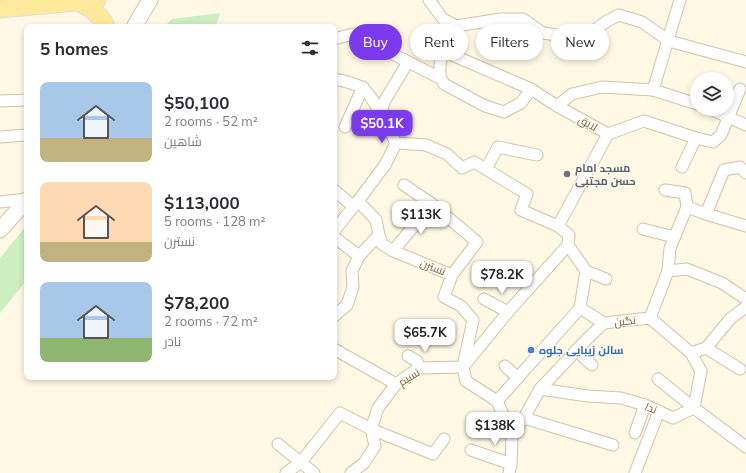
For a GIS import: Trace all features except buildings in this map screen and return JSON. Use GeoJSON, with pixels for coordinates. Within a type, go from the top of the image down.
{"type":"FeatureCollection","features":[{"type":"Feature","properties":{"kind":"main road"},"geometry":{"type":"LineString","coordinates":[[0,9],[97,0]]}},
{"type":"Feature","properties":{"kind":"main road"},"geometry":{"type":"LineString","coordinates":[[136,24],[150,0]]}},
{"type":"Feature","properties":{"kind":"main road"},"geometry":{"type":"LineString","coordinates":[[147,24],[161,0]]}},
{"type":"Feature","properties":{"kind":"main road"},"geometry":{"type":"LineString","coordinates":[[78,2],[94,11],[104,20],[105,24]]}},
{"type":"Feature","properties":{"kind":"main road"},"geometry":{"type":"LineString","coordinates":[[0,230],[24,203]]}},
{"type":"Feature","properties":{"kind":"street"},"geometry":{"type":"LineString","coordinates":[[429,0],[442,19],[452,24]]}},
{"type":"Feature","properties":{"kind":"street"},"geometry":{"type":"LineString","coordinates":[[653,90],[680,0]]}},
{"type":"Feature","properties":{"kind":"street"},"geometry":{"type":"LineString","coordinates":[[468,24],[501,19],[523,19],[543,33],[564,36],[588,34],[619,15],[642,22],[669,40],[746,62]]}},
{"type":"Feature","properties":{"kind":"street"},"geometry":{"type":"LineString","coordinates":[[337,38],[353,34],[440,78]]}},
{"type":"Feature","properties":{"kind":"street"},"geometry":{"type":"LineString","coordinates":[[441,60],[439,70],[440,78],[444,84],[485,106],[504,112],[521,103],[531,89]]}},
{"type":"Feature","properties":{"kind":"street","name":"لایق"},"geometry":{"type":"LineString","coordinates":[[464,60],[531,89],[557,106],[608,134],[644,121],[713,142],[721,135],[728,118]]}},
{"type":"Feature","properties":{"kind":"street"},"geometry":{"type":"LineString","coordinates":[[381,114],[384,102],[408,62]]}},
{"type":"Feature","properties":{"kind":"street"},"geometry":{"type":"LineString","coordinates":[[337,80],[349,82],[363,88],[381,114],[396,143]]}},
{"type":"Feature","properties":{"kind":"street"},"geometry":{"type":"LineString","coordinates":[[345,127],[363,88]]}},
{"type":"Feature","properties":{"kind":"street"},"geometry":{"type":"LineString","coordinates":[[557,106],[572,94],[602,88],[653,90],[690,102]]}},
{"type":"Feature","properties":{"kind":"street"},"geometry":{"type":"LineString","coordinates":[[728,118],[740,89]]}},
{"type":"Feature","properties":{"kind":"street"},"geometry":{"type":"LineString","coordinates":[[0,101],[24,100]]}},
{"type":"Feature","properties":{"kind":"street"},"geometry":{"type":"LineString","coordinates":[[724,116],[746,125]]}},
{"type":"Feature","properties":{"kind":"street"},"geometry":{"type":"LineString","coordinates":[[558,226],[608,134]]}},
{"type":"Feature","properties":{"kind":"street"},"geometry":{"type":"LineString","coordinates":[[0,137],[24,135]]}},
{"type":"Feature","properties":{"kind":"street"},"geometry":{"type":"LineString","coordinates":[[682,167],[696,138]]}},
{"type":"Feature","properties":{"kind":"street"},"geometry":{"type":"LineString","coordinates":[[396,143],[426,145],[447,154],[462,168],[474,162],[527,194],[521,210],[558,226],[569,240],[586,271],[580,308],[497,401]]}},
{"type":"Feature","properties":{"kind":"street"},"geometry":{"type":"LineString","coordinates":[[337,227],[385,165],[396,143]]}},
{"type":"Feature","properties":{"kind":"street"},"geometry":{"type":"LineString","coordinates":[[486,169],[498,147],[537,155]]}},
{"type":"Feature","properties":{"kind":"street"},"geometry":{"type":"LineString","coordinates":[[706,214],[724,170],[740,168],[746,173]]}},
{"type":"Feature","properties":{"kind":"street"},"geometry":{"type":"LineString","coordinates":[[404,185],[432,204],[477,242],[452,275]]}},
{"type":"Feature","properties":{"kind":"street"},"geometry":{"type":"LineString","coordinates":[[665,190],[685,193],[687,207],[746,226]]}},
{"type":"Feature","properties":{"kind":"street","name":"نسترن"},"geometry":{"type":"LineString","coordinates":[[337,192],[356,203],[376,220],[378,235],[382,244],[393,251],[452,275],[444,297],[461,306],[473,320],[463,367]]}},
{"type":"Feature","properties":{"kind":"street"},"geometry":{"type":"LineString","coordinates":[[0,202],[24,200]]}},
{"type":"Feature","properties":{"kind":"street"},"geometry":{"type":"LineString","coordinates":[[393,251],[432,204]]}},
{"type":"Feature","properties":{"kind":"street","name":"نگین"},"geometry":{"type":"LineString","coordinates":[[512,436],[540,389],[576,350],[604,323],[650,318],[668,271],[670,248],[687,207]]}},
{"type":"Feature","properties":{"kind":"street"},"geometry":{"type":"LineString","coordinates":[[643,229],[674,237]]}},
{"type":"Feature","properties":{"kind":"street"},"geometry":{"type":"LineString","coordinates":[[337,313],[347,305],[353,287],[352,271],[359,256],[378,235]]}},
{"type":"Feature","properties":{"kind":"street"},"geometry":{"type":"LineString","coordinates":[[337,239],[359,256]]}},
{"type":"Feature","properties":{"kind":"street"},"geometry":{"type":"LineString","coordinates":[[471,450],[510,469],[512,436],[497,401],[466,381],[463,367],[569,240]]}},
{"type":"Feature","properties":{"kind":"street"},"geometry":{"type":"LineString","coordinates":[[668,271],[687,269],[722,283],[746,300]]}},
{"type":"Feature","properties":{"kind":"street"},"geometry":{"type":"LineString","coordinates":[[586,271],[606,279]]}},
{"type":"Feature","properties":{"kind":"street"},"geometry":{"type":"LineString","coordinates":[[484,299],[508,312]]}},
{"type":"Feature","properties":{"kind":"street"},"geometry":{"type":"LineString","coordinates":[[691,353],[706,348],[731,318],[746,307]]}},
{"type":"Feature","properties":{"kind":"street"},"geometry":{"type":"LineString","coordinates":[[580,308],[604,323]]}},
{"type":"Feature","properties":{"kind":"street"},"geometry":{"type":"LineString","coordinates":[[650,318],[691,353],[701,371],[694,408]]}},
{"type":"Feature","properties":{"kind":"street"},"geometry":{"type":"LineString","coordinates":[[706,348],[740,369]]}},
{"type":"Feature","properties":{"kind":"street"},"geometry":{"type":"LineString","coordinates":[[576,350],[592,365]]}},
{"type":"Feature","properties":{"kind":"street"},"geometry":{"type":"LineString","coordinates":[[337,351],[396,384]]}},
{"type":"Feature","properties":{"kind":"street"},"geometry":{"type":"LineString","coordinates":[[408,356],[417,361],[419,368]]}},
{"type":"Feature","properties":{"kind":"street"},"geometry":{"type":"LineString","coordinates":[[505,366],[518,378]]}},
{"type":"Feature","properties":{"kind":"street","name":"نسیم"},"geometry":{"type":"LineString","coordinates":[[351,473],[364,463],[375,446],[371,429],[378,408],[396,384],[419,368],[463,367]]}},
{"type":"Feature","properties":{"kind":"street"},"geometry":{"type":"LineString","coordinates":[[658,380],[746,447]]}},
{"type":"Feature","properties":{"kind":"street","name":"ندا"},"geometry":{"type":"LineString","coordinates":[[540,389],[588,396],[621,398],[646,405],[674,418],[694,408]]}},
{"type":"Feature","properties":{"kind":"street"},"geometry":{"type":"LineString","coordinates":[[635,433],[646,405]]}},
{"type":"Feature","properties":{"kind":"street"},"geometry":{"type":"LineString","coordinates":[[634,473],[658,411]]}},
{"type":"Feature","properties":{"kind":"street"},"geometry":{"type":"LineString","coordinates":[[286,473],[300,462],[340,413],[371,429],[433,454],[444,439]]}},
{"type":"Feature","properties":{"kind":"street"},"geometry":{"type":"LineString","coordinates":[[524,418],[613,445]]}},
{"type":"Feature","properties":{"kind":"street"},"geometry":{"type":"LineString","coordinates":[[278,444],[314,473]]}},
{"type":"Feature","properties":{"kind":"green space"},"geometry":{"type":"Polygon","coordinates":[[[220,13],[216,24],[167,24],[172,19],[220,13]]]}},
{"type":"Feature","properties":{"kind":"green space"},"geometry":{"type":"Polygon","coordinates":[[[24,229],[24,284],[0,313],[0,258],[24,229]]]}},
{"type":"Feature","properties":{"kind":"place","name":"مسجد امام حسن مجتبی"},"geometry":{"type":"Point","coordinates":[567,174]}},
{"type":"Feature","properties":{"kind":"place","name":"سالن زیبایی جلوه"},"geometry":{"type":"Point","coordinates":[531,350]}}]}
